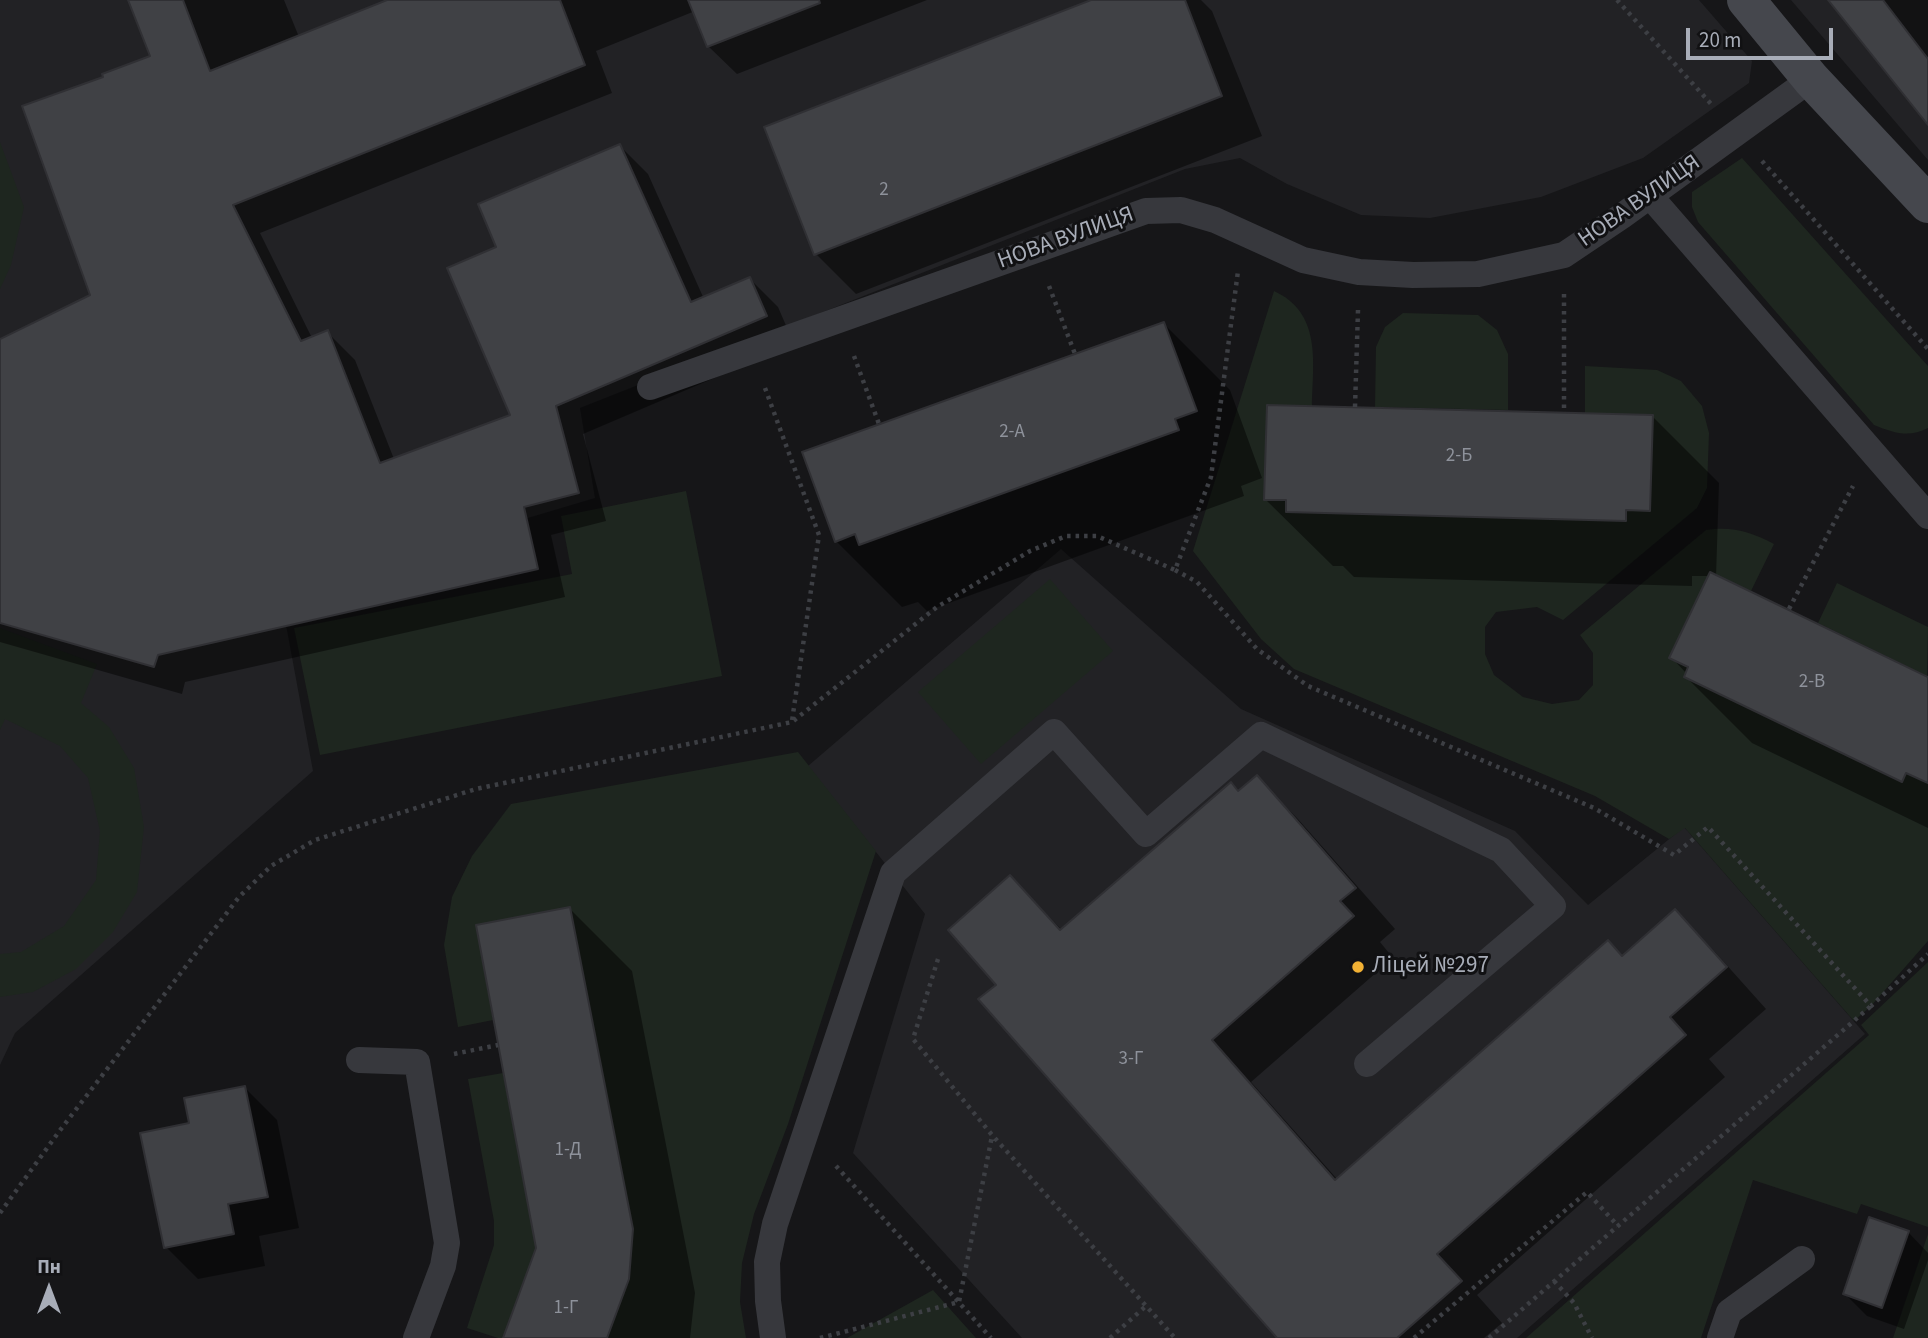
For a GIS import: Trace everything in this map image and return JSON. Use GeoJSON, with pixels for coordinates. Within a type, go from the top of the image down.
{"type":"FeatureCollection","features":[{"type":"Feature","properties":{"kind":"main road"},"geometry":{"type":"LineString","coordinates":[[1746,0],[1811,79],[1928,204]]}},
{"type":"Feature","properties":{"kind":"lane","name":"НОВА ВУЛИЦЯ"},"geometry":{"type":"LineString","coordinates":[[650,387],[1146,211],[1181,210],[1243,233],[1303,260],[1359,272],[1478,274],[1564,255],[1811,79]]}},
{"type":"Feature","properties":{"kind":"lane"},"geometry":{"type":"LineString","coordinates":[[1650,196],[1928,516]]}},
{"type":"Feature","properties":{"kind":"lane"},"geometry":{"type":"LineString","coordinates":[[773,1338],[767,1262],[775,1224],[893,873],[1054,732],[1146,834],[1261,735],[1501,850],[1553,906],[1367,1064]]}},
{"type":"Feature","properties":{"kind":"lane"},"geometry":{"type":"LineString","coordinates":[[359,1060],[417,1062],[447,1243],[443,1266],[416,1338]]}},
{"type":"Feature","properties":{"kind":"lane"},"geometry":{"type":"LineString","coordinates":[[1720,1338],[1729,1312],[1802,1259]]}},
{"type":"Feature","properties":{"kind":"path"},"geometry":{"type":"LineString","coordinates":[[1617,0],[1928,349]]}},
{"type":"Feature","properties":{"kind":"path"},"geometry":{"type":"LineString","coordinates":[[1175,569],[1211,477],[1243,233]]}},
{"type":"Feature","properties":{"kind":"path"},"geometry":{"type":"LineString","coordinates":[[1035,250],[1075,354]]}},
{"type":"Feature","properties":{"kind":"path"},"geometry":{"type":"LineString","coordinates":[[1564,255],[1564,412]]}},
{"type":"Feature","properties":{"kind":"path"},"geometry":{"type":"LineString","coordinates":[[1355,407],[1359,272]]}},
{"type":"Feature","properties":{"kind":"path"},"geometry":{"type":"LineString","coordinates":[[840,319],[879,424]]}},
{"type":"Feature","properties":{"kind":"path"},"geometry":{"type":"LineString","coordinates":[[752,350],[819,535],[792,722]]}},
{"type":"Feature","properties":{"kind":"path"},"geometry":{"type":"LineString","coordinates":[[1788,610],[1872,451]]}},
{"type":"Feature","properties":{"kind":"path"},"geometry":{"type":"LineString","coordinates":[[0,1213],[239,897],[271,866],[315,840],[475,789],[792,722],[937,607],[1030,551],[1066,536],[1097,536],[1175,569],[1197,582],[1257,649],[1308,686],[1594,808],[1674,855],[1708,827],[1871,1006]]}},
{"type":"Feature","properties":{"kind":"path"},"geometry":{"type":"LineString","coordinates":[[1489,1338],[1928,954]]}},
{"type":"Feature","properties":{"kind":"path"},"geometry":{"type":"LineString","coordinates":[[938,958],[913,1039],[992,1135],[1175,1338]]}},
{"type":"Feature","properties":{"kind":"path"},"geometry":{"type":"LineString","coordinates":[[805,1131],[991,1338]]}},
{"type":"Feature","properties":{"kind":"path"},"geometry":{"type":"LineString","coordinates":[[958,1302],[992,1135]]}},
{"type":"Feature","properties":{"kind":"path"},"geometry":{"type":"LineString","coordinates":[[1414,1338],[1587,1192],[1618,1226]]}},
{"type":"Feature","properties":{"kind":"path"},"geometry":{"type":"LineString","coordinates":[[1553,1282],[1574,1303],[1591,1338]]}},
{"type":"Feature","properties":{"kind":"path"},"geometry":{"type":"LineString","coordinates":[[820,1338],[958,1302]]}},
{"type":"Feature","properties":{"kind":"path"},"geometry":{"type":"LineString","coordinates":[[1110,1338],[1146,1306]]}},
{"type":"Feature","properties":{"kind":"shaded area"},"geometry":{"type":"Polygon","coordinates":[[[0,0],[1699,0],[1752,61],[1749,83],[1643,158],[1541,197],[1430,218],[1361,215],[1287,184],[1240,158],[1185,169],[580,408],[595,498],[280,592],[313,771],[15,1033],[0,1065],[0,0]]]}},
{"type":"Feature","properties":{"kind":"shaded area"},"geometry":{"type":"Polygon","coordinates":[[[1791,0],[1928,0],[1928,160],[1791,0]]]}},
{"type":"Feature","properties":{"kind":"shaded area"},"geometry":{"type":"Polygon","coordinates":[[[0,142],[24,207],[11,265],[0,289],[0,142]]]}},
{"type":"Feature","properties":{"kind":"shaded area"},"geometry":{"type":"Polygon","coordinates":[[[1742,158],[1928,366],[1928,428],[1914,433],[1901,433],[1874,425],[1698,222],[1692,207],[1692,192],[1742,158]]]}},
{"type":"Feature","properties":{"kind":"shaded area"},"geometry":{"type":"Polygon","coordinates":[[[1274,291],[1289,300],[1307,325],[1313,356],[1312,406],[1267,405],[1265,500],[1626,521],[1626,510],[1650,510],[1653,415],[1585,413],[1585,366],[1657,370],[1681,381],[1702,406],[1709,433],[1707,488],[1697,508],[1563,620],[1537,607],[1496,612],[1485,627],[1485,654],[1494,675],[1523,697],[1552,704],[1579,700],[1593,685],[1593,653],[1580,635],[1706,530],[1741,531],[1774,544],[1751,591],[1710,572],[1669,658],[1688,667],[1684,677],[1901,782],[1906,773],[1928,783],[1928,941],[1871,1006],[1854,1021],[1685,828],[1669,839],[1595,796],[1294,669],[1261,639],[1193,551],[1274,291]]]}},
{"type":"Feature","properties":{"kind":"shaded area"},"geometry":{"type":"Polygon","coordinates":[[[1403,313],[1478,315],[1497,330],[1508,354],[1508,410],[1375,407],[1376,347],[1385,327],[1403,313]]]}},
{"type":"Feature","properties":{"kind":"shaded area"},"geometry":{"type":"Polygon","coordinates":[[[686,491],[722,676],[320,755],[294,628],[572,574],[561,516],[686,491]]]}},
{"type":"Feature","properties":{"kind":"shaded area","name":"Ліцей №297"},"geometry":{"type":"Polygon","coordinates":[[[1061,549],[1241,709],[1515,831],[1588,905],[1684,827],[1865,1034],[1517,1338],[1022,1338],[853,1153],[925,914],[808,766],[1061,549]]]}},
{"type":"Feature","properties":{"kind":"shaded area"},"geometry":{"type":"Polygon","coordinates":[[[1050,579],[1113,651],[981,764],[918,692],[1050,579]]]}},
{"type":"Feature","properties":{"kind":"shaded area"},"geometry":{"type":"Polygon","coordinates":[[[1837,583],[1928,627],[1927,676],[1818,623],[1837,583]]]}},
{"type":"Feature","properties":{"kind":"shaded area"},"geometry":{"type":"Polygon","coordinates":[[[0,628],[97,664],[81,703],[109,727],[134,768],[144,827],[137,892],[113,932],[76,969],[33,992],[0,997],[0,954],[21,952],[64,926],[96,880],[100,831],[88,778],[60,746],[5,719],[0,730],[0,628]]]}},
{"type":"Feature","properties":{"kind":"shaded area"},"geometry":{"type":"Polygon","coordinates":[[[798,752],[876,851],[788,1124],[754,1214],[742,1263],[740,1302],[746,1338],[607,1338],[628,1280],[633,1228],[570,907],[476,925],[493,1020],[458,1027],[444,945],[452,897],[472,856],[511,804],[798,752]]]}},
{"type":"Feature","properties":{"kind":"shaded area"},"geometry":{"type":"Polygon","coordinates":[[[1928,962],[1928,1227],[1861,1204],[1857,1214],[1753,1180],[1701,1338],[1526,1338],[1869,1035],[1861,1025],[1928,962]]]}},
{"type":"Feature","properties":{"kind":"shaded area"},"geometry":{"type":"Polygon","coordinates":[[[503,1073],[536,1248],[503,1338],[498,1338],[467,1328],[494,1245],[494,1221],[468,1079],[503,1073]]]}},
{"type":"Feature","properties":{"kind":"shaded area"},"geometry":{"type":"Polygon","coordinates":[[[1928,1234],[1928,1338],[1893,1338],[1928,1234]]]}},
{"type":"Feature","properties":{"kind":"shaded area"},"geometry":{"type":"Polygon","coordinates":[[[933,1290],[976,1338],[847,1338],[933,1290]]]}},
{"type":"Feature","properties":{"kind":"building"},"geometry":{"type":"Polygon","coordinates":[[[128,0],[183,0],[210,71],[387,0],[560,0],[585,65],[233,205],[301,341],[328,330],[380,463],[510,415],[447,268],[496,247],[478,204],[620,144],[691,302],[750,277],[767,316],[556,406],[579,493],[524,507],[538,569],[158,655],[154,667],[0,623],[0,339],[90,295],[22,106],[103,77],[102,74],[150,56],[128,0]]]}},
{"type":"Feature","properties":{"kind":"building"},"geometry":{"type":"Polygon","coordinates":[[[688,0],[819,0],[820,3],[707,47],[688,0]]]}},
{"type":"Feature","properties":{"kind":"building"},"geometry":{"type":"Polygon","coordinates":[[[1091,0],[1185,0],[1222,96],[814,255],[764,127],[1091,0]]]}},
{"type":"Feature","properties":{"kind":"building"},"geometry":{"type":"Polygon","coordinates":[[[1828,0],[1883,0],[1928,59],[1928,125],[1828,0]]]}},
{"type":"Feature","properties":{"kind":"building"},"geometry":{"type":"Polygon","coordinates":[[[1164,322],[1197,411],[1175,419],[1179,430],[859,545],[855,534],[835,542],[802,452],[1164,322]]]}},
{"type":"Feature","properties":{"kind":"building"},"geometry":{"type":"Polygon","coordinates":[[[1267,405],[1653,415],[1650,511],[1626,510],[1626,521],[1286,512],[1286,500],[1264,500],[1267,405]]]}},
{"type":"Feature","properties":{"kind":"building"},"geometry":{"type":"Polygon","coordinates":[[[1710,572],[1928,677],[1928,783],[1906,773],[1902,782],[1684,677],[1688,667],[1669,658],[1710,572]]]}},
{"type":"Feature","properties":{"kind":"building"},"geometry":{"type":"Polygon","coordinates":[[[1257,775],[1356,888],[1340,901],[1354,916],[1212,1040],[1335,1180],[1608,940],[1622,956],[1675,909],[1727,967],[1670,1017],[1686,1035],[1437,1254],[1462,1281],[1397,1338],[1277,1338],[978,999],[996,985],[948,930],[1010,875],[1060,930],[1231,782],[1238,791],[1257,775]]]}},
{"type":"Feature","properties":{"kind":"building"},"geometry":{"type":"Polygon","coordinates":[[[570,907],[633,1229],[629,1279],[607,1338],[503,1338],[536,1248],[476,925],[570,907]]]}},
{"type":"Feature","properties":{"kind":"building"},"geometry":{"type":"Polygon","coordinates":[[[245,1086],[268,1197],[228,1204],[234,1234],[164,1248],[140,1133],[189,1123],[184,1098],[245,1086]]]}},
{"type":"Feature","properties":{"kind":"building"},"geometry":{"type":"Polygon","coordinates":[[[1869,1217],[1909,1231],[1882,1308],[1843,1294],[1869,1217]]]}},
{"type":"Feature","properties":{"kind":"place","name":"Ліцей №297"},"geometry":{"type":"Point","coordinates":[1358,967]}}]}
